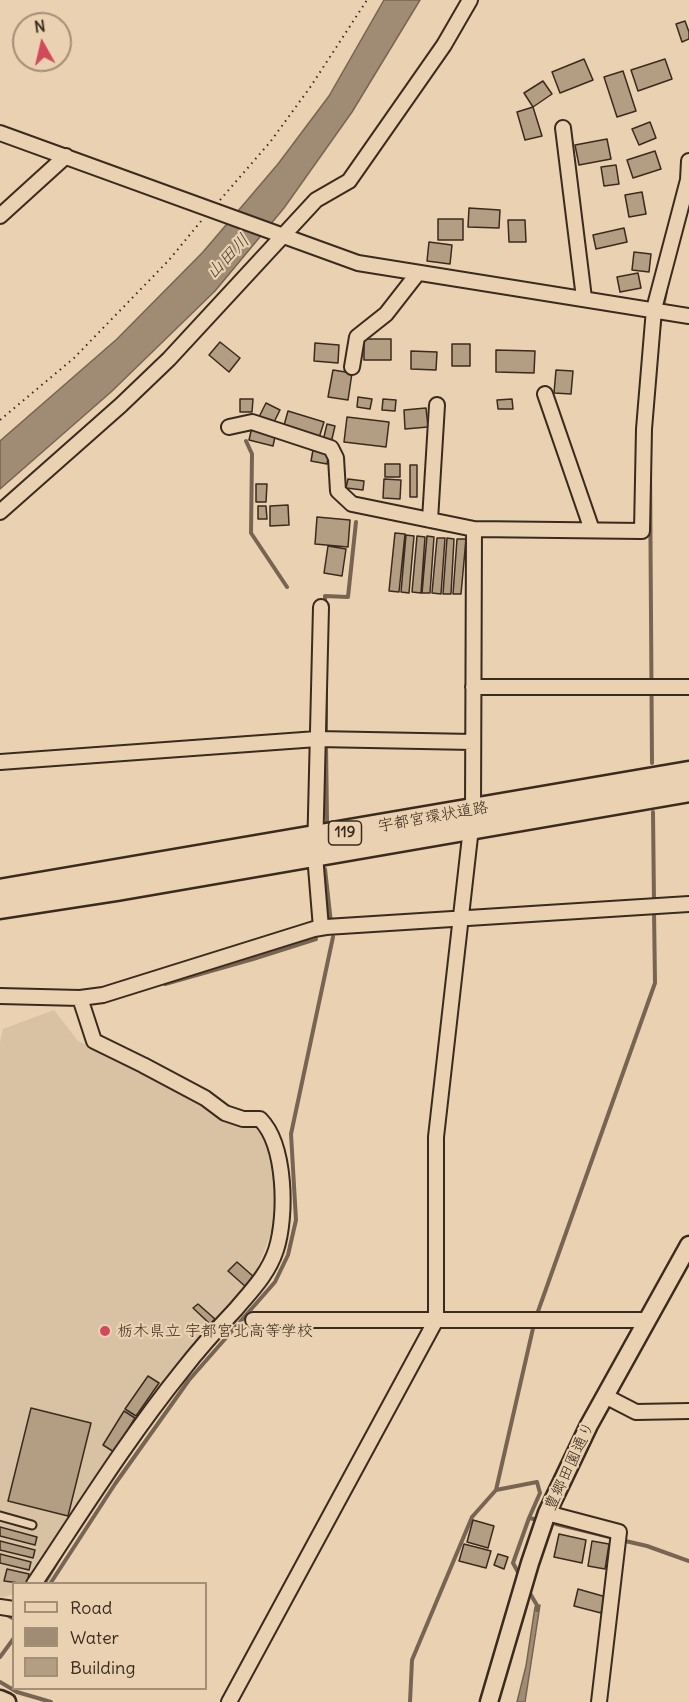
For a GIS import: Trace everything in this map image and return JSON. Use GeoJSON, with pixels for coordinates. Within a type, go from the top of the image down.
{"type":"FeatureCollection","features":[{"type":"Feature","properties":{"kind":"highway","name":"宇都宮環状道路"},"geometry":{"type":"LineString","coordinates":[[472,819],[689,773]]}},
{"type":"Feature","properties":{"kind":"highway","name":"宇都宮環状道路"},"geometry":{"type":"LineString","coordinates":[[0,907],[315,846],[472,819],[689,790]]}},
{"type":"Feature","properties":{"kind":"highway","name":"宇都宮環状道路"},"geometry":{"type":"LineString","coordinates":[[0,891],[315,846]]}},
{"type":"Feature","properties":{"kind":"street"},"geometry":{"type":"LineString","coordinates":[[0,512],[121,405],[169,359],[316,200],[349,181],[444,45],[470,0]]}},
{"type":"Feature","properties":{"kind":"street"},"geometry":{"type":"LineString","coordinates":[[563,128],[584,298]]}},
{"type":"Feature","properties":{"kind":"street"},"geometry":{"type":"LineString","coordinates":[[0,133],[358,263],[689,315]]}},
{"type":"Feature","properties":{"kind":"street"},"geometry":{"type":"LineString","coordinates":[[0,216],[66,156]]}},
{"type":"Feature","properties":{"kind":"street"},"geometry":{"type":"LineString","coordinates":[[229,427],[252,422],[331,448],[336,458],[338,491],[352,504],[474,529],[642,531],[644,429],[654,309],[688,180],[689,160]]}},
{"type":"Feature","properties":{"kind":"street"},"geometry":{"type":"LineString","coordinates":[[352,367],[357,337],[386,314],[418,273]]}},
{"type":"Feature","properties":{"kind":"street"},"geometry":{"type":"LineString","coordinates":[[545,394],[592,530]]}},
{"type":"Feature","properties":{"kind":"street"},"geometry":{"type":"LineString","coordinates":[[430,520],[436,405]]}},
{"type":"Feature","properties":{"kind":"street"},"geometry":{"type":"LineString","coordinates":[[229,1702],[436,1320],[436,1137],[472,819],[474,529]]}},
{"type":"Feature","properties":{"kind":"street"},"geometry":{"type":"LineString","coordinates":[[321,607],[315,846],[321,928]]}},
{"type":"Feature","properties":{"kind":"street"},"geometry":{"type":"LineString","coordinates":[[473,687],[689,687]]}},
{"type":"Feature","properties":{"kind":"street"},"geometry":{"type":"LineString","coordinates":[[0,762],[317,739],[473,742]]}},
{"type":"Feature","properties":{"kind":"street"},"geometry":{"type":"LineString","coordinates":[[0,996],[80,998],[103,995],[321,928],[689,904]]}},
{"type":"Feature","properties":{"kind":"street"},"geometry":{"type":"LineString","coordinates":[[35,1582],[137,1431],[182,1370],[263,1280],[277,1249],[284,1209],[278,1155],[268,1127],[260,1119],[243,1119],[225,1113],[205,1098],[94,1041],[80,998]]}},
{"type":"Feature","properties":{"kind":"street","name":"豊郷田園通り"},"geometry":{"type":"LineString","coordinates":[[489,1702],[547,1513],[589,1425],[689,1245]]}},
{"type":"Feature","properties":{"kind":"street"},"geometry":{"type":"LineString","coordinates":[[253,1320],[647,1320]]}},
{"type":"Feature","properties":{"kind":"street"},"geometry":{"type":"LineString","coordinates":[[605,1396],[636,1412],[689,1411]]}},
{"type":"Feature","properties":{"kind":"street"},"geometry":{"type":"LineString","coordinates":[[547,1513],[619,1532],[599,1702]]}},
{"type":"Feature","properties":{"kind":"street"},"geometry":{"type":"LineString","coordinates":[[0,1699],[7,1702]]}},
{"type":"Feature","properties":{"kind":"lane"},"geometry":{"type":"LineString","coordinates":[[0,1516],[32,1524]]}},
{"type":"Feature","properties":{"kind":"path"},"geometry":{"type":"LineString","coordinates":[[0,420],[74,358],[213,211],[271,141],[368,0]]}},
{"type":"Feature","properties":{"kind":"shaded area","name":"栃木県立 宇都宮北高等学校"},"geometry":{"type":"Polygon","coordinates":[[[54,1010],[78,1041],[262,1126],[275,1165],[275,1222],[254,1278],[164,1384],[89,1485],[30,1581],[12,1582],[12,1594],[0,1598],[0,1042],[3,1029],[54,1010]]]}},
{"type":"Feature","properties":{"kind":"water","name":"山田川"},"geometry":{"type":"Polygon","coordinates":[[[384,0],[420,0],[352,112],[284,208],[215,291],[111,392],[0,489],[0,441],[117,339],[203,252],[278,164],[329,96],[384,0]]]}},
{"type":"Feature","properties":{"kind":"water"},"geometry":{"type":"Polygon","coordinates":[[[540,1605],[525,1702],[517,1702],[526,1666],[535,1607],[540,1605]]]}},
{"type":"Feature","properties":{"kind":"building"},"geometry":{"type":"Polygon","coordinates":[[[685,21],[689,39],[682,42],[676,24],[685,21]]]}},
{"type":"Feature","properties":{"kind":"building"},"geometry":{"type":"Polygon","coordinates":[[[584,59],[593,80],[560,93],[552,72],[584,59]]]}},
{"type":"Feature","properties":{"kind":"building"},"geometry":{"type":"Polygon","coordinates":[[[665,59],[672,79],[638,91],[631,70],[665,59]]]}},
{"type":"Feature","properties":{"kind":"building"},"geometry":{"type":"Polygon","coordinates":[[[623,71],[636,111],[617,117],[604,77],[623,71]]]}},
{"type":"Feature","properties":{"kind":"building"},"geometry":{"type":"Polygon","coordinates":[[[543,81],[552,94],[533,107],[524,93],[543,81]]]}},
{"type":"Feature","properties":{"kind":"building"},"geometry":{"type":"Polygon","coordinates":[[[533,107],[542,136],[525,140],[517,112],[533,107]]]}},
{"type":"Feature","properties":{"kind":"building"},"geometry":{"type":"Polygon","coordinates":[[[650,122],[656,138],[639,145],[632,129],[650,122]]]}},
{"type":"Feature","properties":{"kind":"building"},"geometry":{"type":"Polygon","coordinates":[[[607,139],[611,159],[579,165],[575,145],[607,139]]]}},
{"type":"Feature","properties":{"kind":"building"},"geometry":{"type":"Polygon","coordinates":[[[655,151],[661,169],[633,178],[627,160],[655,151]]]}},
{"type":"Feature","properties":{"kind":"building"},"geometry":{"type":"Polygon","coordinates":[[[616,165],[619,184],[604,186],[601,167],[616,165]]]}},
{"type":"Feature","properties":{"kind":"building"},"geometry":{"type":"Polygon","coordinates":[[[642,192],[646,214],[629,217],[625,195],[642,192]]]}},
{"type":"Feature","properties":{"kind":"building"},"geometry":{"type":"Polygon","coordinates":[[[469,208],[500,210],[499,228],[468,227],[469,208]]]}},
{"type":"Feature","properties":{"kind":"building"},"geometry":{"type":"Polygon","coordinates":[[[438,219],[463,219],[463,240],[438,240],[438,219]]]}},
{"type":"Feature","properties":{"kind":"building"},"geometry":{"type":"Polygon","coordinates":[[[508,220],[525,220],[526,242],[509,242],[508,220]]]}},
{"type":"Feature","properties":{"kind":"building"},"geometry":{"type":"Polygon","coordinates":[[[624,228],[627,242],[596,249],[593,235],[624,228]]]}},
{"type":"Feature","properties":{"kind":"building"},"geometry":{"type":"Polygon","coordinates":[[[429,242],[452,245],[450,264],[427,261],[429,242]]]}},
{"type":"Feature","properties":{"kind":"building"},"geometry":{"type":"Polygon","coordinates":[[[634,252],[651,254],[649,272],[632,270],[634,252]]]}},
{"type":"Feature","properties":{"kind":"building"},"geometry":{"type":"Polygon","coordinates":[[[638,273],[641,288],[620,292],[617,277],[638,273]]]}},
{"type":"Feature","properties":{"kind":"building"},"geometry":{"type":"Polygon","coordinates":[[[364,339],[391,339],[391,360],[364,360],[364,339]]]}},
{"type":"Feature","properties":{"kind":"building"},"geometry":{"type":"Polygon","coordinates":[[[220,342],[240,358],[229,372],[209,355],[220,342]]]}},
{"type":"Feature","properties":{"kind":"building"},"geometry":{"type":"Polygon","coordinates":[[[315,343],[339,345],[338,363],[314,361],[315,343]]]}},
{"type":"Feature","properties":{"kind":"building"},"geometry":{"type":"Polygon","coordinates":[[[452,344],[470,344],[470,366],[452,366],[452,344]]]}},
{"type":"Feature","properties":{"kind":"building"},"geometry":{"type":"Polygon","coordinates":[[[496,350],[535,351],[534,373],[496,372],[496,350]]]}},
{"type":"Feature","properties":{"kind":"building"},"geometry":{"type":"Polygon","coordinates":[[[411,351],[437,352],[436,370],[411,369],[411,351]]]}},
{"type":"Feature","properties":{"kind":"building"},"geometry":{"type":"Polygon","coordinates":[[[333,370],[352,373],[348,400],[328,397],[333,370]]]}},
{"type":"Feature","properties":{"kind":"building"},"geometry":{"type":"Polygon","coordinates":[[[556,370],[573,371],[571,394],[554,393],[556,370]]]}},
{"type":"Feature","properties":{"kind":"building"},"geometry":{"type":"Polygon","coordinates":[[[358,397],[372,399],[370,409],[357,407],[358,397]]]}},
{"type":"Feature","properties":{"kind":"building"},"geometry":{"type":"Polygon","coordinates":[[[240,399],[253,399],[252,412],[240,412],[240,399]]]}},
{"type":"Feature","properties":{"kind":"building"},"geometry":{"type":"Polygon","coordinates":[[[383,399],[396,400],[395,411],[382,410],[383,399]]]}},
{"type":"Feature","properties":{"kind":"building"},"geometry":{"type":"Polygon","coordinates":[[[512,399],[513,409],[498,409],[497,400],[512,399]]]}},
{"type":"Feature","properties":{"kind":"building"},"geometry":{"type":"Polygon","coordinates":[[[266,403],[280,410],[272,426],[258,419],[266,403]]]}},
{"type":"Feature","properties":{"kind":"building"},"geometry":{"type":"Polygon","coordinates":[[[426,408],[428,427],[405,429],[404,410],[426,408]]]}},
{"type":"Feature","properties":{"kind":"building"},"geometry":{"type":"Polygon","coordinates":[[[288,411],[324,422],[318,441],[283,429],[288,411]]]}},
{"type":"Feature","properties":{"kind":"building"},"geometry":{"type":"Polygon","coordinates":[[[347,417],[389,422],[386,447],[344,442],[347,417]]]}},
{"type":"Feature","properties":{"kind":"building"},"geometry":{"type":"Polygon","coordinates":[[[327,424],[335,426],[331,443],[323,441],[327,424]]]}},
{"type":"Feature","properties":{"kind":"building"},"geometry":{"type":"Polygon","coordinates":[[[252,427],[276,432],[273,446],[249,440],[252,427]]]}},
{"type":"Feature","properties":{"kind":"building"},"geometry":{"type":"Polygon","coordinates":[[[313,450],[329,453],[327,464],[311,461],[313,450]]]}},
{"type":"Feature","properties":{"kind":"building"},"geometry":{"type":"Polygon","coordinates":[[[385,464],[400,464],[400,477],[385,477],[385,464]]]}},
{"type":"Feature","properties":{"kind":"building"},"geometry":{"type":"Polygon","coordinates":[[[410,465],[417,465],[417,497],[410,497],[410,465]]]}},
{"type":"Feature","properties":{"kind":"building"},"geometry":{"type":"Polygon","coordinates":[[[348,479],[364,481],[363,490],[346,488],[348,479]]]}},
{"type":"Feature","properties":{"kind":"building"},"geometry":{"type":"Polygon","coordinates":[[[384,479],[401,480],[400,499],[383,498],[384,479]]]}},
{"type":"Feature","properties":{"kind":"building"},"geometry":{"type":"Polygon","coordinates":[[[256,484],[267,484],[266,502],[256,502],[256,484]]]}},
{"type":"Feature","properties":{"kind":"building"},"geometry":{"type":"Polygon","coordinates":[[[288,505],[289,525],[270,526],[270,506],[288,505]]]}},
{"type":"Feature","properties":{"kind":"building"},"geometry":{"type":"Polygon","coordinates":[[[258,506],[266,506],[267,519],[258,519],[258,506]]]}},
{"type":"Feature","properties":{"kind":"building"},"geometry":{"type":"Polygon","coordinates":[[[317,517],[350,520],[348,547],[315,544],[317,517]]]}},
{"type":"Feature","properties":{"kind":"building"},"geometry":{"type":"Polygon","coordinates":[[[395,533],[405,534],[399,592],[389,591],[395,533]]]}},
{"type":"Feature","properties":{"kind":"building"},"geometry":{"type":"Polygon","coordinates":[[[406,535],[414,536],[409,593],[401,592],[406,535]]]}},
{"type":"Feature","properties":{"kind":"building"},"geometry":{"type":"Polygon","coordinates":[[[417,536],[425,537],[421,593],[412,592],[417,536]]]}},
{"type":"Feature","properties":{"kind":"building"},"geometry":{"type":"Polygon","coordinates":[[[427,536],[434,537],[430,593],[422,593],[427,536]]]}},
{"type":"Feature","properties":{"kind":"building"},"geometry":{"type":"Polygon","coordinates":[[[437,538],[445,538],[441,594],[432,593],[437,538]]]}},
{"type":"Feature","properties":{"kind":"building"},"geometry":{"type":"Polygon","coordinates":[[[447,538],[454,539],[451,594],[443,594],[447,538]]]}},
{"type":"Feature","properties":{"kind":"building"},"geometry":{"type":"Polygon","coordinates":[[[457,539],[466,539],[461,594],[453,594],[457,539]]]}},
{"type":"Feature","properties":{"kind":"building"},"geometry":{"type":"Polygon","coordinates":[[[328,546],[346,549],[342,576],[324,573],[328,546]]]}},
{"type":"Feature","properties":{"kind":"building"},"geometry":{"type":"Polygon","coordinates":[[[237,1262],[254,1277],[246,1287],[228,1271],[237,1262]]]}},
{"type":"Feature","properties":{"kind":"building"},"geometry":{"type":"Polygon","coordinates":[[[198,1304],[215,1319],[210,1324],[193,1308],[198,1304]]]}},
{"type":"Feature","properties":{"kind":"building"},"geometry":{"type":"Polygon","coordinates":[[[148,1376],[159,1383],[136,1416],[125,1409],[148,1376]]]}},
{"type":"Feature","properties":{"kind":"building"},"geometry":{"type":"Polygon","coordinates":[[[31,1408],[91,1423],[68,1516],[8,1501],[31,1408]]]}},
{"type":"Feature","properties":{"kind":"building"},"geometry":{"type":"Polygon","coordinates":[[[124,1411],[135,1418],[114,1452],[103,1445],[124,1411]]]}},
{"type":"Feature","properties":{"kind":"building"},"geometry":{"type":"Polygon","coordinates":[[[473,1520],[494,1526],[488,1548],[467,1542],[473,1520]]]}},
{"type":"Feature","properties":{"kind":"building"},"geometry":{"type":"Polygon","coordinates":[[[0,1527],[37,1537],[35,1545],[0,1536],[0,1527]]]}},
{"type":"Feature","properties":{"kind":"building"},"geometry":{"type":"Polygon","coordinates":[[[559,1534],[586,1540],[582,1563],[554,1557],[559,1534]]]}},
{"type":"Feature","properties":{"kind":"building"},"geometry":{"type":"Polygon","coordinates":[[[0,1541],[35,1550],[33,1558],[0,1550],[0,1541]]]}},
{"type":"Feature","properties":{"kind":"building"},"geometry":{"type":"Polygon","coordinates":[[[592,1541],[609,1544],[605,1569],[588,1566],[592,1541]]]}},
{"type":"Feature","properties":{"kind":"building"},"geometry":{"type":"Polygon","coordinates":[[[464,1544],[491,1551],[486,1568],[459,1561],[464,1544]]]}},
{"type":"Feature","properties":{"kind":"building"},"geometry":{"type":"Polygon","coordinates":[[[0,1554],[31,1562],[29,1570],[0,1563],[0,1554]]]}},
{"type":"Feature","properties":{"kind":"building"},"geometry":{"type":"Polygon","coordinates":[[[498,1554],[508,1557],[504,1569],[494,1565],[498,1554]]]}},
{"type":"Feature","properties":{"kind":"building"},"geometry":{"type":"Polygon","coordinates":[[[7,1569],[29,1574],[27,1582],[4,1581],[7,1569]]]}},
{"type":"Feature","properties":{"kind":"building"},"geometry":{"type":"Polygon","coordinates":[[[578,1589],[606,1597],[601,1613],[574,1606],[578,1589]]]}},
{"type":"Feature","properties":{"kind":"waterway"},"geometry":{"type":"LineString","coordinates":[[659,328],[666,291]]}},
{"type":"Feature","properties":{"kind":"waterway"},"geometry":{"type":"LineString","coordinates":[[246,441],[252,454],[251,533],[287,587]]}},
{"type":"Feature","properties":{"kind":"waterway"},"geometry":{"type":"LineString","coordinates":[[650,467],[652,763]]}},
{"type":"Feature","properties":{"kind":"waterway"},"geometry":{"type":"LineString","coordinates":[[325,607],[325,596],[348,597],[356,522]]}},
{"type":"Feature","properties":{"kind":"waterway"},"geometry":{"type":"LineString","coordinates":[[326,677],[326,736]]}},
{"type":"Feature","properties":{"kind":"waterway"},"geometry":{"type":"LineString","coordinates":[[326,743],[327,821]]}},
{"type":"Feature","properties":{"kind":"waterway"},"geometry":{"type":"LineString","coordinates":[[653,812],[654,903]]}},
{"type":"Feature","properties":{"kind":"waterway"},"geometry":{"type":"LineString","coordinates":[[325,869],[331,923]]}},
{"type":"Feature","properties":{"kind":"waterway"},"geometry":{"type":"LineString","coordinates":[[536,1317],[655,983],[654,910]]}},
{"type":"Feature","properties":{"kind":"waterway"},"geometry":{"type":"LineString","coordinates":[[51,1582],[115,1484],[189,1380],[275,1282],[288,1255],[296,1220],[291,1134],[333,937]]}},
{"type":"Feature","properties":{"kind":"waterway"},"geometry":{"type":"LineString","coordinates":[[165,984],[316,939]]}},
{"type":"Feature","properties":{"kind":"waterway"},"geometry":{"type":"LineString","coordinates":[[249,1304],[267,1281]]}},
{"type":"Feature","properties":{"kind":"waterway"},"geometry":{"type":"LineString","coordinates":[[534,1324],[496,1490],[537,1482],[540,1493],[529,1518],[534,1519]]}},
{"type":"Feature","properties":{"kind":"waterway"},"geometry":{"type":"LineString","coordinates":[[410,1702],[412,1660],[472,1517],[496,1490]]}},
{"type":"Feature","properties":{"kind":"waterway"},"geometry":{"type":"LineString","coordinates":[[520,1576],[513,1563],[529,1518]]}},
{"type":"Feature","properties":{"kind":"waterway"},"geometry":{"type":"LineString","coordinates":[[556,1524],[614,1538]]}},
{"type":"Feature","properties":{"kind":"waterway"},"geometry":{"type":"LineString","coordinates":[[621,1540],[647,1546],[689,1561]]}},
{"type":"Feature","properties":{"kind":"waterway"},"geometry":{"type":"LineString","coordinates":[[45,1582],[68,1544]]}},
{"type":"Feature","properties":{"kind":"waterway"},"geometry":{"type":"LineString","coordinates":[[528,1590],[538,1607],[537,1610]]}},
{"type":"Feature","properties":{"kind":"waterway"},"geometry":{"type":"LineString","coordinates":[[4,1613],[12,1618]]}},
{"type":"Feature","properties":{"kind":"waterway"},"geometry":{"type":"LineString","coordinates":[[0,1657],[12,1641]]}},
{"type":"Feature","properties":{"kind":"waterway"},"geometry":{"type":"LineString","coordinates":[[0,1682],[12,1689]]}},
{"type":"Feature","properties":{"kind":"waterway"},"geometry":{"type":"LineString","coordinates":[[14,1690],[51,1702]]}},
{"type":"Feature","properties":{"kind":"place","name":"栃木県立 宇都宮北高等学校"},"geometry":{"type":"Point","coordinates":[105,1331]}}]}
